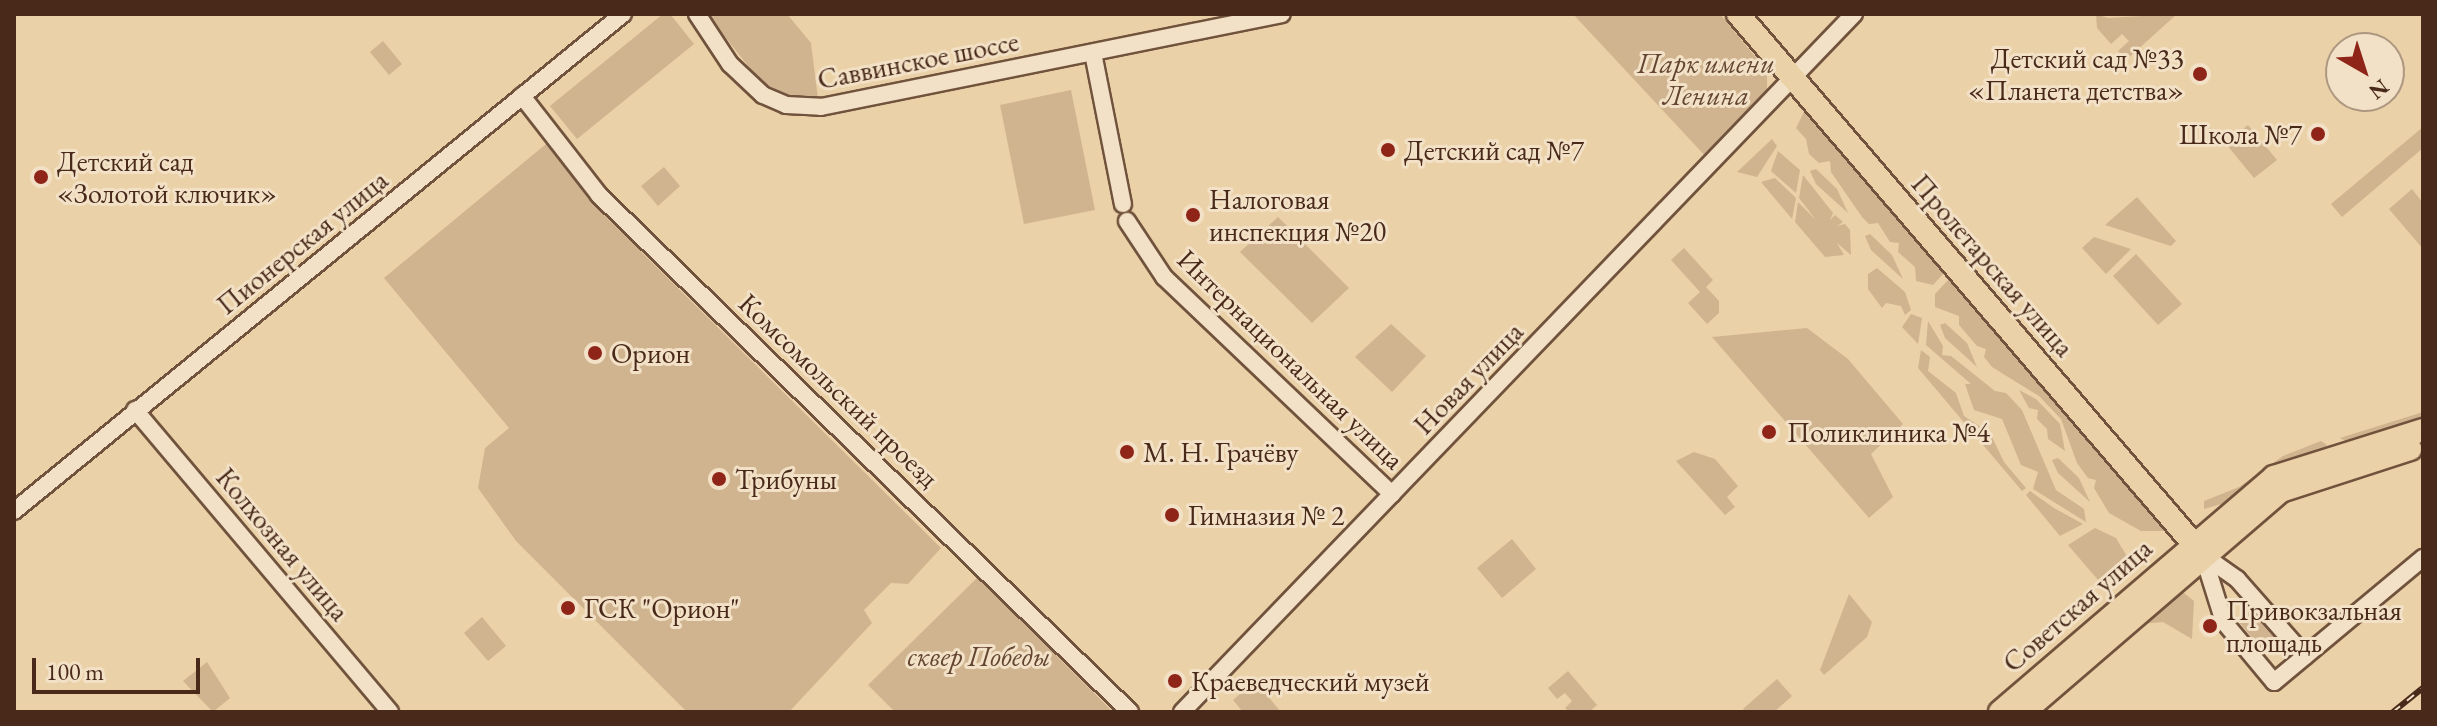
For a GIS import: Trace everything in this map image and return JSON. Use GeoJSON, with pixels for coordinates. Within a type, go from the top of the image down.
{"type":"FeatureCollection","features":[{"type":"Feature","properties":{"kind":"main road","name":"Пролетарская улица"},"geometry":{"type":"LineString","coordinates":[[1738,14],[2198,549]]}},
{"type":"Feature","properties":{"kind":"main road"},"geometry":{"type":"LineString","coordinates":[[2198,549],[2274,477],[2423,430]]}},
{"type":"Feature","properties":{"kind":"main road"},"geometry":{"type":"LineString","coordinates":[[2198,549],[2281,491],[2423,445]]}},
{"type":"Feature","properties":{"kind":"main road","name":"Советская улица"},"geometry":{"type":"LineString","coordinates":[[2000,712],[2198,549]]}},
{"type":"Feature","properties":{"kind":"main road","name":"Советская улица"},"geometry":{"type":"LineString","coordinates":[[2024,712],[2198,549]]}},
{"type":"Feature","properties":{"kind":"street","name":"Пионерская улица"},"geometry":{"type":"LineString","coordinates":[[14,511],[623,14]]}},
{"type":"Feature","properties":{"kind":"street","name":"Саввинское шоссе"},"geometry":{"type":"LineString","coordinates":[[697,14],[722,53],[754,87],[774,101],[802,107],[1282,14]]}},
{"type":"Feature","properties":{"kind":"street","name":"Новая улица"},"geometry":{"type":"LineString","coordinates":[[1182,712],[1854,14]]}},
{"type":"Feature","properties":{"kind":"street","name":"Интернациональная улица"},"geometry":{"type":"LineString","coordinates":[[1093,53],[1125,213],[1164,277],[1392,494]]}},
{"type":"Feature","properties":{"kind":"street","name":"Комсомольский проезд"},"geometry":{"type":"LineString","coordinates":[[522,96],[599,195],[1130,712]]}},
{"type":"Feature","properties":{"kind":"street","name":"Колхозная улица"},"geometry":{"type":"LineString","coordinates":[[135,410],[390,712]]}},
{"type":"Feature","properties":{"kind":"street"},"geometry":{"type":"LineString","coordinates":[[2198,549],[2237,579],[2305,656]]}},
{"type":"Feature","properties":{"kind":"street"},"geometry":{"type":"LineString","coordinates":[[2198,549],[2224,622],[2274,682],[2423,558]]}},
{"type":"Feature","properties":{"kind":"street"},"geometry":{"type":"LineString","coordinates":[[2216,596],[2237,579]]}},
{"type":"Feature","properties":{"kind":"green space"},"geometry":{"type":"Polygon","coordinates":[[[663,14],[670,14],[694,44],[577,139],[550,106],[663,14]]]}},
{"type":"Feature","properties":{"kind":"green space"},"geometry":{"type":"Polygon","coordinates":[[[707,14],[787,14],[811,43],[818,99],[791,97],[760,81],[707,14]]]}},
{"type":"Feature","properties":{"kind":"green space","name":"Парк имени Ленина"},"geometry":{"type":"Polygon","coordinates":[[[1573,14],[1720,14],[1767,71],[1767,94],[1708,159],[1573,14]]]}},
{"type":"Feature","properties":{"kind":"green space"},"geometry":{"type":"Polygon","coordinates":[[[2096,14],[2108,18],[2177,14],[2126,60],[2118,51],[2129,41],[2122,34],[2111,44],[2097,28],[2096,14]]]}},
{"type":"Feature","properties":{"kind":"green space"},"geometry":{"type":"Polygon","coordinates":[[[383,41],[402,64],[389,75],[370,52],[383,41]]]}},
{"type":"Feature","properties":{"kind":"green space"},"geometry":{"type":"Polygon","coordinates":[[[1071,90],[1095,210],[1024,224],[1000,105],[1071,90]]]}},
{"type":"Feature","properties":{"kind":"green space"},"geometry":{"type":"Polygon","coordinates":[[[1804,112],[1944,273],[1933,285],[1916,281],[1915,267],[1898,252],[1899,243],[1890,242],[1878,223],[1869,224],[1862,217],[1831,172],[1830,161],[1819,163],[1809,154],[1806,139],[1796,128],[1804,112]]]}},
{"type":"Feature","properties":{"kind":"green space"},"geometry":{"type":"Polygon","coordinates":[[[2248,125],[2277,160],[2254,178],[2226,144],[2248,125]]]}},
{"type":"Feature","properties":{"kind":"green space"},"geometry":{"type":"Polygon","coordinates":[[[2423,127],[2423,148],[2342,217],[2331,204],[2423,127]]]}},
{"type":"Feature","properties":{"kind":"green space"},"geometry":{"type":"Polygon","coordinates":[[[1772,139],[1777,146],[1757,177],[1737,172],[1772,139]]]}},
{"type":"Feature","properties":{"kind":"green space","name":"Орион"},"geometry":{"type":"Polygon","coordinates":[[[546,144],[605,216],[941,548],[908,584],[891,583],[864,610],[872,623],[789,712],[687,712],[516,541],[478,488],[485,448],[509,428],[384,278],[546,144]]]}},
{"type":"Feature","properties":{"kind":"green space"},"geometry":{"type":"Polygon","coordinates":[[[1778,151],[1800,170],[1796,193],[1771,171],[1778,151]]]}},
{"type":"Feature","properties":{"kind":"green space"},"geometry":{"type":"Polygon","coordinates":[[[664,167],[680,186],[658,206],[641,186],[664,167]]]}},
{"type":"Feature","properties":{"kind":"green space"},"geometry":{"type":"Polygon","coordinates":[[[1816,169],[1837,189],[1848,213],[1816,184],[1810,171],[1816,169]]]}},
{"type":"Feature","properties":{"kind":"green space"},"geometry":{"type":"Polygon","coordinates":[[[1803,175],[1833,213],[1830,220],[1835,215],[1843,222],[1837,226],[1845,224],[1850,230],[1851,255],[1837,243],[1844,255],[1825,257],[1795,222],[1798,202],[1816,220],[1799,198],[1803,175]]]}},
{"type":"Feature","properties":{"kind":"green space"},"geometry":{"type":"Polygon","coordinates":[[[1775,178],[1796,198],[1792,219],[1761,182],[1775,178]]]}},
{"type":"Feature","properties":{"kind":"green space"},"geometry":{"type":"Polygon","coordinates":[[[2412,189],[2423,203],[2423,249],[2389,209],[2412,189]]]}},
{"type":"Feature","properties":{"kind":"green space"},"geometry":{"type":"Polygon","coordinates":[[[2137,197],[2176,241],[2171,246],[2105,225],[2137,197]]]}},
{"type":"Feature","properties":{"kind":"green space"},"geometry":{"type":"Polygon","coordinates":[[[1278,217],[1349,288],[1312,323],[1240,252],[1278,217]]]}},
{"type":"Feature","properties":{"kind":"green space"},"geometry":{"type":"Polygon","coordinates":[[[1870,234],[1892,255],[1903,279],[1871,250],[1865,236],[1870,234]]]}},
{"type":"Feature","properties":{"kind":"green space"},"geometry":{"type":"Polygon","coordinates":[[[2094,237],[2131,249],[2106,274],[2082,248],[2094,237]]]}},
{"type":"Feature","properties":{"kind":"green space"},"geometry":{"type":"Polygon","coordinates":[[[1684,248],[1713,280],[1706,287],[1719,301],[1719,313],[1707,324],[1688,303],[1700,292],[1671,260],[1684,248]]]}},
{"type":"Feature","properties":{"kind":"green space"},"geometry":{"type":"Polygon","coordinates":[[[2136,254],[2182,304],[2158,325],[2113,276],[2136,254]]]}},
{"type":"Feature","properties":{"kind":"green space"},"geometry":{"type":"Polygon","coordinates":[[[1877,268],[1905,292],[1911,310],[1905,315],[1901,306],[1886,303],[1882,308],[1868,289],[1868,274],[1877,268]]]}},
{"type":"Feature","properties":{"kind":"green space"},"geometry":{"type":"Polygon","coordinates":[[[1949,279],[2165,531],[2141,531],[2109,513],[2094,488],[2096,480],[2088,478],[2077,463],[2061,419],[2039,396],[1992,367],[1984,357],[1986,349],[1977,346],[1959,325],[1959,316],[1935,307],[1935,294],[1949,279]]]}},
{"type":"Feature","properties":{"kind":"green space"},"geometry":{"type":"Polygon","coordinates":[[[1911,314],[1922,318],[1918,344],[1902,327],[1911,314]]]}},
{"type":"Feature","properties":{"kind":"green space"},"geometry":{"type":"Polygon","coordinates":[[[1928,321],[1943,346],[1942,355],[1951,356],[1995,391],[2006,393],[2022,410],[2056,490],[2084,509],[2086,522],[2033,489],[2038,472],[2021,465],[2002,419],[1974,410],[1965,384],[1971,384],[1926,345],[1928,321]]]}},
{"type":"Feature","properties":{"kind":"green space"},"geometry":{"type":"Polygon","coordinates":[[[1945,323],[1967,343],[1977,367],[1945,338],[1940,325],[1945,323]]]}},
{"type":"Feature","properties":{"kind":"green space"},"geometry":{"type":"Polygon","coordinates":[[[1391,324],[1426,356],[1392,392],[1355,357],[1391,324]]]}},
{"type":"Feature","properties":{"kind":"green space"},"geometry":{"type":"Polygon","coordinates":[[[1807,328],[1848,359],[1903,424],[1871,454],[1893,497],[1869,518],[1712,337],[1807,328]]]}},
{"type":"Feature","properties":{"kind":"green space"},"geometry":{"type":"Polygon","coordinates":[[[1921,350],[1930,357],[1928,371],[1956,393],[1964,416],[1990,433],[2004,462],[2026,488],[2022,491],[1918,368],[1921,350]]]}},
{"type":"Feature","properties":{"kind":"green space"},"geometry":{"type":"Polygon","coordinates":[[[2019,390],[2036,399],[2060,424],[2065,451],[2048,439],[2047,429],[2037,419],[2038,410],[2029,408],[2019,390]]]}},
{"type":"Feature","properties":{"kind":"green space"},"geometry":{"type":"Polygon","coordinates":[[[2423,412],[2423,423],[2349,443],[2340,438],[2423,412]]]}},
{"type":"Feature","properties":{"kind":"green space"},"geometry":{"type":"Polygon","coordinates":[[[2321,441],[2327,445],[2323,450],[2290,462],[2229,502],[2204,509],[2204,501],[2239,487],[2283,456],[2321,441]]]}},
{"type":"Feature","properties":{"kind":"green space"},"geometry":{"type":"Polygon","coordinates":[[[1694,452],[1715,459],[1738,486],[1727,497],[1735,507],[1725,515],[1676,461],[1694,452]]]}},
{"type":"Feature","properties":{"kind":"green space"},"geometry":{"type":"Polygon","coordinates":[[[2058,458],[2079,478],[2090,502],[2058,473],[2052,460],[2058,458]]]}},
{"type":"Feature","properties":{"kind":"green space"},"geometry":{"type":"Polygon","coordinates":[[[2030,491],[2083,524],[2060,536],[2026,495],[2030,491]]]}},
{"type":"Feature","properties":{"kind":"green space"},"geometry":{"type":"Polygon","coordinates":[[[2095,528],[2116,538],[2128,558],[2122,571],[2098,580],[2068,545],[2095,528]]]}},
{"type":"Feature","properties":{"kind":"green space"},"geometry":{"type":"Polygon","coordinates":[[[1512,539],[1536,569],[1502,598],[1477,568],[1512,539]]]}},
{"type":"Feature","properties":{"kind":"green space","name":"сквер Победы"},"geometry":{"type":"Polygon","coordinates":[[[978,577],[1113,712],[895,712],[868,685],[978,577]]]}},
{"type":"Feature","properties":{"kind":"green space"},"geometry":{"type":"Polygon","coordinates":[[[2179,589],[2194,601],[2192,639],[2163,622],[2141,624],[2179,589]]]}},
{"type":"Feature","properties":{"kind":"green space"},"geometry":{"type":"Polygon","coordinates":[[[1849,594],[1872,622],[1867,637],[1824,675],[1820,670],[1849,594]]]}},
{"type":"Feature","properties":{"kind":"green space"},"geometry":{"type":"Polygon","coordinates":[[[2252,609],[2279,641],[2273,653],[2263,651],[2239,622],[2241,610],[2252,609]]]}},
{"type":"Feature","properties":{"kind":"green space"},"geometry":{"type":"Polygon","coordinates":[[[482,617],[506,646],[488,661],[464,633],[482,617]]]}},
{"type":"Feature","properties":{"kind":"green space"},"geometry":{"type":"Polygon","coordinates":[[[207,662],[230,698],[213,712],[183,681],[207,662]]]}},
{"type":"Feature","properties":{"kind":"green space"},"geometry":{"type":"Polygon","coordinates":[[[1568,671],[1597,705],[1589,712],[1569,712],[1565,708],[1572,701],[1565,693],[1557,699],[1548,688],[1568,671]]]}},
{"type":"Feature","properties":{"kind":"green space"},"geometry":{"type":"Polygon","coordinates":[[[1777,679],[1792,696],[1774,712],[1746,712],[1743,709],[1777,679]]]}},
{"type":"Feature","properties":{"kind":"green space"},"geometry":{"type":"Polygon","coordinates":[[[1255,681],[1281,712],[1243,712],[1233,700],[1255,681]]]}},
{"type":"Feature","properties":{"kind":"railway"},"geometry":{"type":"LineString","coordinates":[[2393,712],[2423,688]]}},
{"type":"Feature","properties":{"kind":"place","name":"Детский сад №33 «Планета детства»"},"geometry":{"type":"Point","coordinates":[2200,74]}},
{"type":"Feature","properties":{"kind":"place","name":"Школа №7"},"geometry":{"type":"Point","coordinates":[2318,134]}},
{"type":"Feature","properties":{"kind":"place","name":"Детский сад №7"},"geometry":{"type":"Point","coordinates":[1388,150]}},
{"type":"Feature","properties":{"kind":"place","name":"Детский сад «Золотой ключик»"},"geometry":{"type":"Point","coordinates":[41,177]}},
{"type":"Feature","properties":{"kind":"place","name":"Налоговая инспекция №20"},"geometry":{"type":"Point","coordinates":[1193,215]}},
{"type":"Feature","properties":{"kind":"place","name":"Орион"},"geometry":{"type":"Point","coordinates":[595,353]}},
{"type":"Feature","properties":{"kind":"place","name":"Поликлиника №4"},"geometry":{"type":"Point","coordinates":[1769,432]}},
{"type":"Feature","properties":{"kind":"place","name":"М. Н. Грачёву"},"geometry":{"type":"Point","coordinates":[1127,452]}},
{"type":"Feature","properties":{"kind":"place","name":"Трибуны"},"geometry":{"type":"Point","coordinates":[719,479]}},
{"type":"Feature","properties":{"kind":"place","name":"Гимназия № 2"},"geometry":{"type":"Point","coordinates":[1172,515]}},
{"type":"Feature","properties":{"kind":"place","name":"ГСК \"Орион\""},"geometry":{"type":"Point","coordinates":[568,608]}},
{"type":"Feature","properties":{"kind":"place","name":"Привокзальная площадь"},"geometry":{"type":"Point","coordinates":[2210,626]}},
{"type":"Feature","properties":{"kind":"place","name":"Краеведческий музей"},"geometry":{"type":"Point","coordinates":[1175,681]}}]}
